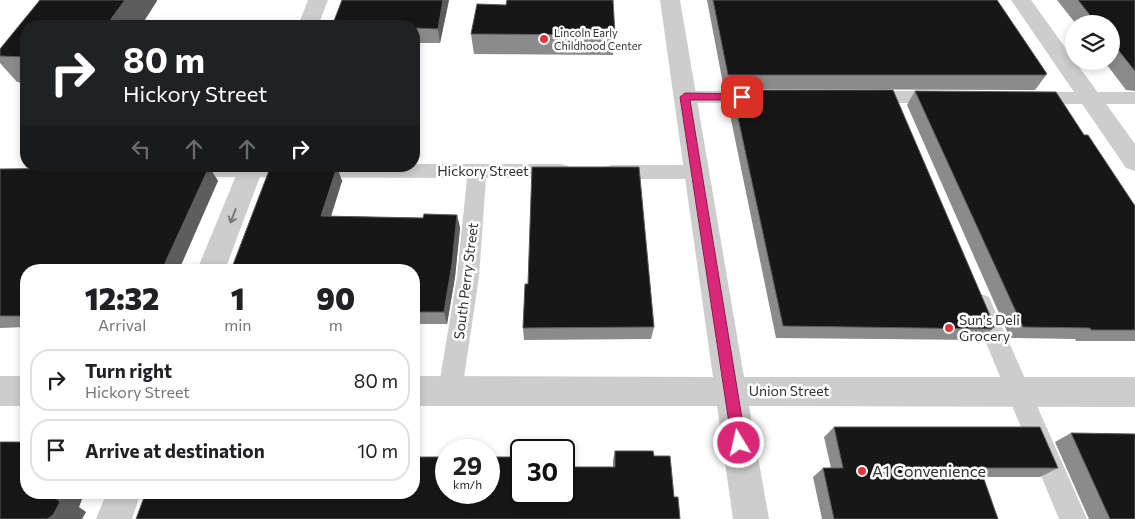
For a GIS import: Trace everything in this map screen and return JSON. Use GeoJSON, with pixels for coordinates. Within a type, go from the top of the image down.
{"type":"FeatureCollection","features":[{"type":"Feature","properties":{"kind":"street"},"geometry":{"type":"LineString","coordinates":[[310,20],[318,0]]}},
{"type":"Feature","properties":{"kind":"street"},"geometry":{"type":"LineString","coordinates":[[670,0],[751,519]]}},
{"type":"Feature","properties":{"kind":"street"},"geometry":{"type":"LineString","coordinates":[[1021,0],[1135,162]]}},
{"type":"Feature","properties":{"kind":"street"},"geometry":{"type":"LineString","coordinates":[[213,264],[249,172]]}},
{"type":"Feature","properties":{"kind":"street"},"geometry":{"type":"LineString","coordinates":[[0,391],[20,391]]}},
{"type":"Feature","properties":{"kind":"street","name":"Union Street"},"geometry":{"type":"LineString","coordinates":[[420,391],[1135,392]]}},
{"type":"Feature","properties":{"kind":"street"},"geometry":{"type":"LineString","coordinates":[[114,519],[121,499]]}},
{"type":"Feature","properties":{"kind":"lane"},"geometry":{"type":"LineString","coordinates":[[685,97],[774,97]]}},
{"type":"Feature","properties":{"kind":"lane"},"geometry":{"type":"LineString","coordinates":[[853,97],[896,106],[952,97]]}},
{"type":"Feature","properties":{"kind":"lane"},"geometry":{"type":"LineString","coordinates":[[1011,98],[1135,98]]}},
{"type":"Feature","properties":{"kind":"lane","name":"Hickory Street"},"geometry":{"type":"LineString","coordinates":[[420,170],[697,172]]}},
{"type":"Feature","properties":{"kind":"lane","name":"South Perry Street"},"geometry":{"type":"LineString","coordinates":[[450,391],[468,277],[477,171]]}},
{"type":"Feature","properties":{"kind":"lane"},"geometry":{"type":"LineString","coordinates":[[973,286],[1074,519]]}},
{"type":"Feature","properties":{"kind":"building"},"geometry":{"type":"Polygon","coordinates":[[[40,0],[125,0],[110,20],[24,20],[40,0]]]}},
{"type":"Feature","properties":{"kind":"building"},"geometry":{"type":"Polygon","coordinates":[[[342,0],[443,0],[438,29],[420,28],[420,20],[334,20],[342,0]]]}},
{"type":"Feature","properties":{"kind":"building"},"geometry":{"type":"Polygon","coordinates":[[[507,0],[613,0],[615,35],[471,34],[477,4],[506,5],[507,0]]]}},
{"type":"Feature","properties":{"kind":"building"},"geometry":{"type":"Polygon","coordinates":[[[713,0],[997,0],[1047,74],[728,75],[713,0]]]}},
{"type":"Feature","properties":{"kind":"building"},"geometry":{"type":"Polygon","coordinates":[[[1078,0],[1135,0],[1135,71],[1120,52],[1120,15],[1090,15],[1078,0]]]}},
{"type":"Feature","properties":{"kind":"building"},"geometry":{"type":"Polygon","coordinates":[[[20,24],[20,57],[0,56],[0,49],[20,24]]]}},
{"type":"Feature","properties":{"kind":"building"},"geometry":{"type":"Polygon","coordinates":[[[732,90],[893,90],[995,327],[991,327],[992,329],[783,326],[732,90]]]}},
{"type":"Feature","properties":{"kind":"building"},"geometry":{"type":"Polygon","coordinates":[[[915,91],[1056,92],[1084,135],[1088,135],[1135,206],[1135,330],[1023,327],[915,91]]]}},
{"type":"Feature","properties":{"kind":"building"},"geometry":{"type":"Polygon","coordinates":[[[532,167],[639,167],[654,327],[523,328],[525,284],[528,284],[532,167]]]}},
{"type":"Feature","properties":{"kind":"building"},"geometry":{"type":"Polygon","coordinates":[[[0,169],[20,169],[20,172],[207,172],[165,264],[20,264],[20,316],[0,316],[0,169]]]}},
{"type":"Feature","properties":{"kind":"building"},"geometry":{"type":"Polygon","coordinates":[[[268,172],[335,172],[321,216],[423,218],[424,214],[457,215],[452,264],[444,312],[420,312],[420,264],[233,264],[268,172]]]}},
{"type":"Feature","properties":{"kind":"building"},"geometry":{"type":"Polygon","coordinates":[[[834,427],[1040,427],[1058,468],[980,468],[998,519],[834,519],[823,468],[843,468],[834,427]]]}},
{"type":"Feature","properties":{"kind":"building"},"geometry":{"type":"Polygon","coordinates":[[[1071,433],[1135,434],[1135,519],[1110,519],[1071,433]]]}},
{"type":"Feature","properties":{"kind":"building"},"geometry":{"type":"Polygon","coordinates":[[[0,442],[20,442],[20,499],[56,499],[60,502],[53,515],[47,519],[0,519],[0,442]]]}},
{"type":"Feature","properties":{"kind":"building"},"geometry":{"type":"Polygon","coordinates":[[[615,451],[653,451],[654,456],[670,456],[674,497],[678,497],[680,519],[136,519],[143,499],[420,499],[420,457],[435,457],[435,504],[500,504],[500,457],[510,457],[510,504],[575,504],[575,467],[615,467],[615,451]]]}},
{"type":"Feature","properties":{"kind":"place","name":"Lincoln Early Childhood Center"},"geometry":{"type":"Point","coordinates":[544,39]}},
{"type":"Feature","properties":{"kind":"place","name":"Sun's Deli Grocery"},"geometry":{"type":"Point","coordinates":[949,328]}},
{"type":"Feature","properties":{"kind":"place","name":"A1 Convenience"},"geometry":{"type":"Point","coordinates":[862,471]}},
{"type":"Feature","properties":{"kind":"route"},"geometry":{"type":"LineString","coordinates":[[739,443],[685,97],[742,97]]}}]}
